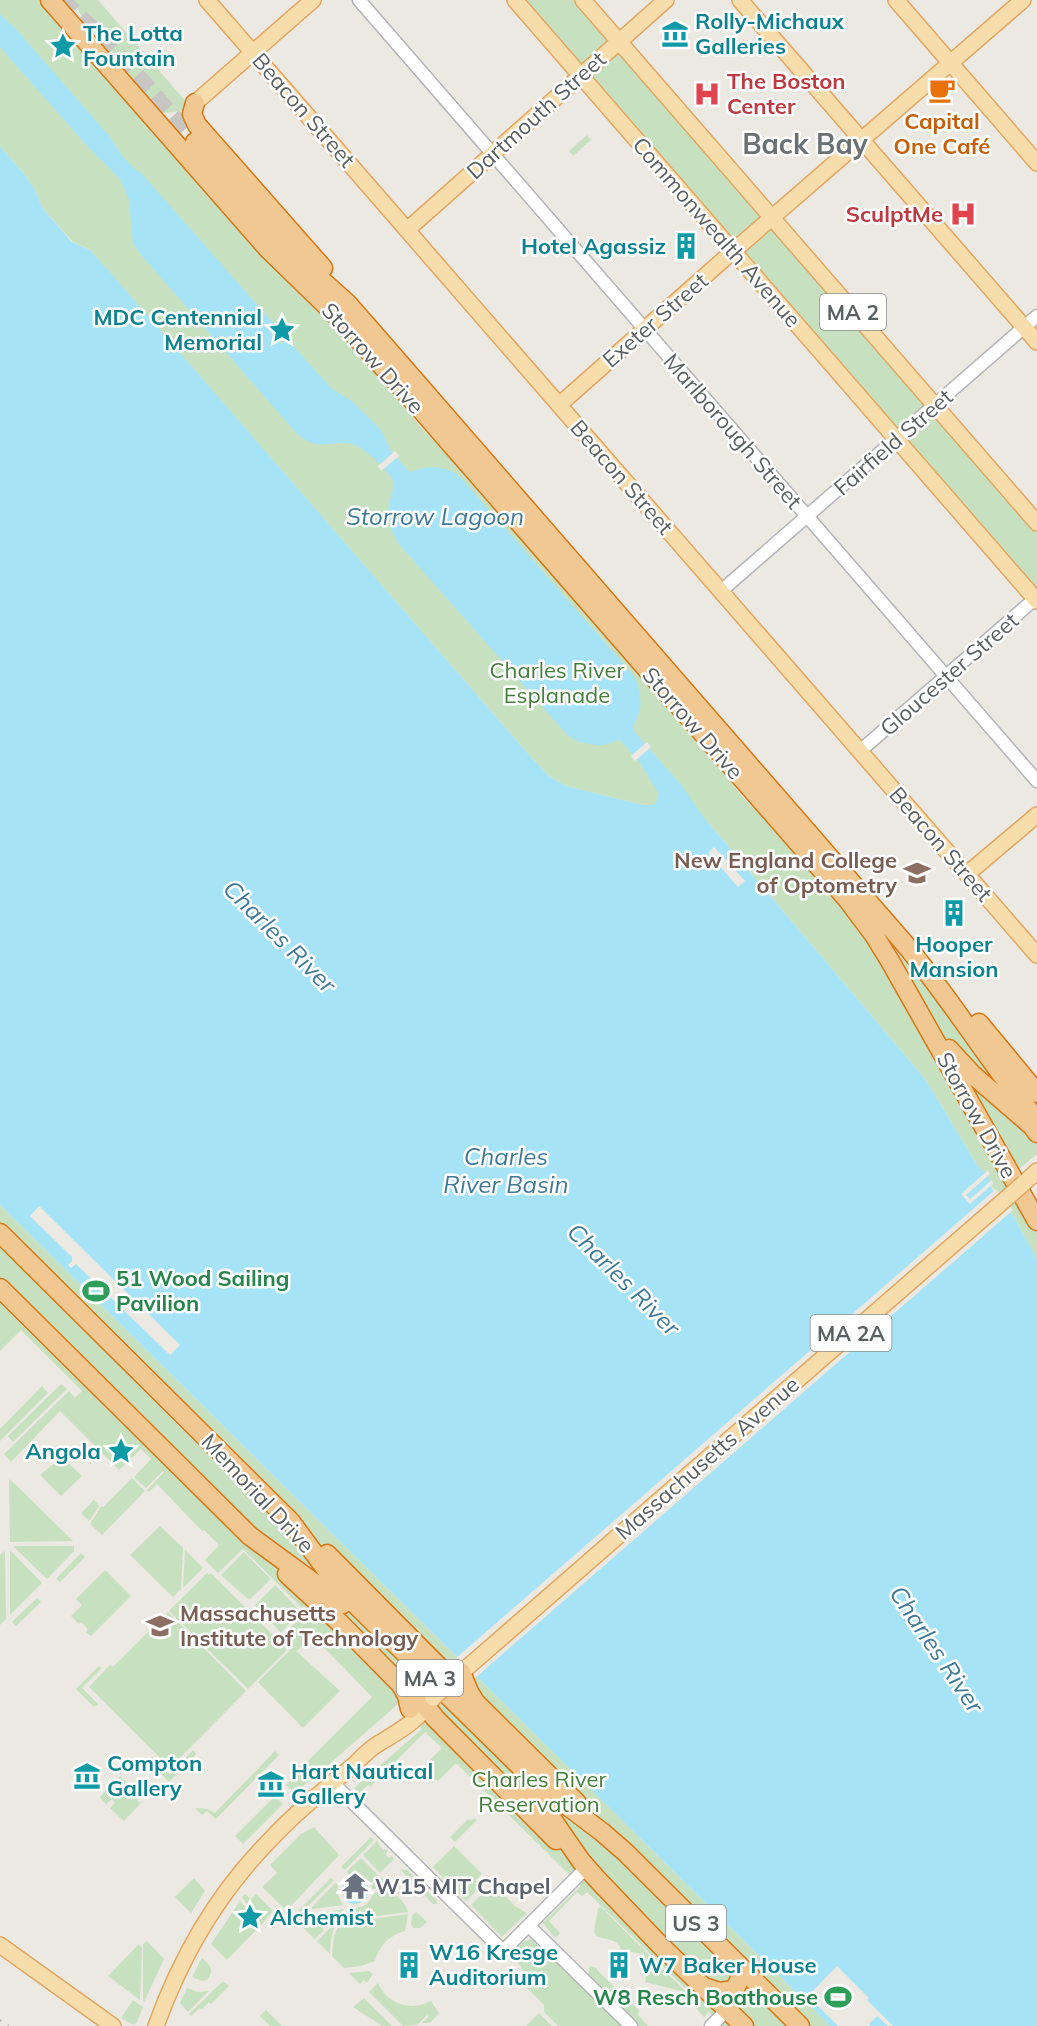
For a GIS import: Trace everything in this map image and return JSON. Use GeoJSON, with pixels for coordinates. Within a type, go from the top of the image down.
{"type":"FeatureCollection","features":[{"type":"Feature","properties":{"kind":"highway","name":"Storrow Drive"},"geometry":{"type":"LineString","coordinates":[[50,0],[280,261],[352,332],[843,894],[883,948],[1037,1221]]}},
{"type":"Feature","properties":{"kind":"highway"},"geometry":{"type":"LineString","coordinates":[[67,0],[133,87],[152,116]]}},
{"type":"Feature","properties":{"kind":"highway"},"geometry":{"type":"LineString","coordinates":[[195,103],[192,114],[197,125],[349,297],[376,336]]}},
{"type":"Feature","properties":{"kind":"highway","name":"Storrow Drive"},"geometry":{"type":"LineString","coordinates":[[195,142],[289,251],[346,303],[376,336],[904,943],[1037,1120]]}},
{"type":"Feature","properties":{"kind":"highway"},"geometry":{"type":"LineString","coordinates":[[904,943],[934,971],[1037,1093]]}},
{"type":"Feature","properties":{"kind":"highway"},"geometry":{"type":"LineString","coordinates":[[929,1028],[959,1060],[1037,1133]]}},
{"type":"Feature","properties":{"kind":"highway","name":"Memorial Drive"},"geometry":{"type":"LineString","coordinates":[[3,1245],[296,1527],[336,1583],[364,1613],[536,1782],[614,1841],[800,2026]]}},
{"type":"Feature","properties":{"kind":"highway","name":"Memorial Drive"},"geometry":{"type":"LineString","coordinates":[[0,1288],[250,1536],[333,1595],[533,1793],[586,1868],[737,2019]]}},
{"type":"Feature","properties":{"kind":"highway"},"geometry":{"type":"LineString","coordinates":[[265,1496],[301,1527],[457,1677],[475,1702],[614,1841]]}},
{"type":"Feature","properties":{"kind":"highway"},"geometry":{"type":"LineString","coordinates":[[250,1536],[401,1685],[407,1696],[425,1703],[586,1868]]}},
{"type":"Feature","properties":{"kind":"highway"},"geometry":{"type":"LineString","coordinates":[[702,1986],[719,1992],[734,1990],[740,1979],[739,1965]]}},
{"type":"Feature","properties":{"kind":"highway"},"geometry":{"type":"LineString","coordinates":[[737,2019],[738,2004],[742,1997],[758,1990],[766,1993]]}},
{"type":"Feature","properties":{"kind":"main road","name":"Beacon Street"},"geometry":{"type":"LineString","coordinates":[[207,0],[1037,955]]}},
{"type":"Feature","properties":{"kind":"main road"},"geometry":{"type":"LineString","coordinates":[[195,103],[312,0]]}},
{"type":"Feature","properties":{"kind":"main road","name":"Commonwealth Avenue"},"geometry":{"type":"LineString","coordinates":[[515,0],[1036,599]]}},
{"type":"Feature","properties":{"kind":"main road","name":"MA 2"},"geometry":{"type":"LineString","coordinates":[[583,0],[1037,523]]}},
{"type":"Feature","properties":{"kind":"main road","name":"Dartmouth Street"},"geometry":{"type":"LineString","coordinates":[[407,230],[666,0]]}},
{"type":"Feature","properties":{"kind":"main road"},"geometry":{"type":"LineString","coordinates":[[740,0],[1037,342]]}},
{"type":"Feature","properties":{"kind":"main road"},"geometry":{"type":"LineString","coordinates":[[896,0],[1037,163]]}},
{"type":"Feature","properties":{"kind":"main road","name":"Exeter Street"},"geometry":{"type":"LineString","coordinates":[[559,405],[1023,0]]}},
{"type":"Feature","properties":{"kind":"main road"},"geometry":{"type":"LineString","coordinates":[[967,874],[1037,814]]}},
{"type":"Feature","properties":{"kind":"main road","name":"Massachusetts Avenue"},"geometry":{"type":"LineString","coordinates":[[156,2026],[187,1954],[208,1917],[225,1892],[269,1840],[377,1744],[387,1730],[457,1677],[1037,1172]]}},
{"type":"Feature","properties":{"kind":"main road"},"geometry":{"type":"LineString","coordinates":[[0,1945],[113,2026]]}},
{"type":"Feature","properties":{"kind":"street","name":"Marlborough Street"},"geometry":{"type":"LineString","coordinates":[[359,0],[1037,781]]}},
{"type":"Feature","properties":{"kind":"street","name":"Fairfield Street"},"geometry":{"type":"LineString","coordinates":[[721,591],[1037,316]]}},
{"type":"Feature","properties":{"kind":"street","name":"Gloucester Street"},"geometry":{"type":"LineString","coordinates":[[860,751],[1036,599]]}},
{"type":"Feature","properties":{"kind":"street"},"geometry":{"type":"LineString","coordinates":[[333,1783],[502,1951],[586,1868]]}},
{"type":"Feature","properties":{"kind":"street"},"geometry":{"type":"LineString","coordinates":[[529,1926],[631,2026]]}},
{"type":"Feature","properties":{"kind":"street"},"geometry":{"type":"LineString","coordinates":[[711,2026],[737,2019]]}},
{"type":"Feature","properties":{"kind":"green space","name":"Charles River Esplanade"},"geometry":{"type":"Polygon","coordinates":[[[0,0],[41,0],[403,401],[420,426],[443,447],[726,772],[741,795],[763,814],[844,908],[872,946],[1037,1233],[1037,1259],[1014,1217],[979,1168],[925,1079],[744,865],[738,870],[725,854],[731,849],[705,819],[566,786],[549,776],[90,250],[73,242],[43,209],[35,190],[25,175],[0,146],[0,0]]]}},
{"type":"Feature","properties":{"kind":"green space"},"geometry":{"type":"Polygon","coordinates":[[[70,0],[98,0],[188,104],[186,110],[159,114],[136,88],[70,0]]]}},
{"type":"Feature","properties":{"kind":"green space"},"geometry":{"type":"Polygon","coordinates":[[[524,0],[574,0],[1037,533],[1037,590],[524,0]]]}},
{"type":"Feature","properties":{"kind":"green space"},"geometry":{"type":"Polygon","coordinates":[[[587,135],[591,140],[573,156],[569,151],[587,135]]]}},
{"type":"Feature","properties":{"kind":"green space"},"geometry":{"type":"Polygon","coordinates":[[[869,916],[895,944],[1037,1131],[1037,1154],[1018,1170],[869,916]]]}},
{"type":"Feature","properties":{"kind":"green space","name":"Charles River Reservation"},"geometry":{"type":"Polygon","coordinates":[[[0,1205],[830,2026],[722,2026],[709,2012],[704,2017],[696,2008],[700,2003],[587,1892],[582,1896],[577,1892],[549,1921],[560,1933],[555,1938],[543,1923],[581,1886],[456,1763],[438,1781],[435,1779],[432,1783],[422,1773],[425,1770],[423,1767],[442,1748],[425,1732],[370,1787],[368,1785],[359,1794],[354,1788],[422,1729],[398,1703],[318,1774],[307,1762],[372,1697],[313,1636],[297,1651],[295,1650],[340,1691],[303,1728],[258,1682],[293,1647],[282,1636],[306,1612],[243,1549],[218,1573],[205,1560],[219,1545],[204,1530],[202,1531],[157,1484],[149,1492],[147,1490],[164,1472],[146,1488],[134,1477],[151,1459],[141,1449],[119,1470],[60,1411],[11,1462],[4,1454],[69,1391],[75,1398],[82,1391],[21,1330],[0,1351],[0,1205]]]}},
{"type":"Feature","properties":{"kind":"green space"},"geometry":{"type":"Polygon","coordinates":[[[61,1384],[67,1389],[13,1442],[8,1436],[61,1384]]]}},
{"type":"Feature","properties":{"kind":"green space"},"geometry":{"type":"Polygon","coordinates":[[[42,1386],[48,1393],[0,1441],[0,1429],[42,1386]]]}},
{"type":"Feature","properties":{"kind":"green space"},"geometry":{"type":"Polygon","coordinates":[[[62,1457],[82,1476],[61,1496],[40,1475],[62,1457]]]}},
{"type":"Feature","properties":{"kind":"green space"},"geometry":{"type":"Polygon","coordinates":[[[132,1478],[145,1491],[102,1535],[90,1524],[101,1506],[103,1507],[132,1478]]]}},
{"type":"Feature","properties":{"kind":"green space"},"geometry":{"type":"Polygon","coordinates":[[[9,1479],[15,1484],[73,1541],[10,1542],[9,1479]]]}},
{"type":"Feature","properties":{"kind":"green space"},"geometry":{"type":"Polygon","coordinates":[[[94,1500],[99,1506],[89,1521],[81,1513],[94,1500]]]}},
{"type":"Feature","properties":{"kind":"green space"},"geometry":{"type":"Polygon","coordinates":[[[160,1526],[183,1548],[181,1589],[173,1597],[130,1555],[160,1526]]]}},
{"type":"Feature","properties":{"kind":"green space"},"geometry":{"type":"Polygon","coordinates":[[[13,1546],[74,1546],[74,1551],[47,1579],[13,1546]]]}},
{"type":"Feature","properties":{"kind":"green space"},"geometry":{"type":"Polygon","coordinates":[[[10,1550],[42,1583],[10,1615],[10,1550]]]}},
{"type":"Feature","properties":{"kind":"green space"},"geometry":{"type":"Polygon","coordinates":[[[185,1550],[203,1568],[183,1588],[185,1550]]]}},
{"type":"Feature","properties":{"kind":"green space"},"geometry":{"type":"Polygon","coordinates":[[[5,1551],[6,1619],[0,1625],[0,1555],[5,1551]]]}},
{"type":"Feature","properties":{"kind":"green space"},"geometry":{"type":"Polygon","coordinates":[[[244,1552],[271,1579],[249,1600],[221,1575],[244,1552]]]}},
{"type":"Feature","properties":{"kind":"green space"},"geometry":{"type":"Polygon","coordinates":[[[81,1553],[85,1557],[60,1582],[56,1579],[81,1553]]]}},
{"type":"Feature","properties":{"kind":"green space"},"geometry":{"type":"Polygon","coordinates":[[[105,1570],[131,1596],[91,1636],[81,1622],[79,1624],[71,1616],[82,1605],[76,1599],[105,1570]]]}},
{"type":"Feature","properties":{"kind":"green space"},"geometry":{"type":"Polygon","coordinates":[[[207,1573],[209,1575],[211,1573],[277,1639],[279,1638],[285,1644],[286,1651],[248,1689],[169,1611],[207,1573]]]}},
{"type":"Feature","properties":{"kind":"green space"},"geometry":{"type":"Polygon","coordinates":[[[275,1585],[300,1611],[281,1633],[255,1605],[275,1585]]]}},
{"type":"Feature","properties":{"kind":"green space"},"geometry":{"type":"Polygon","coordinates":[[[37,1598],[41,1602],[16,1626],[12,1622],[37,1598]]]}},
{"type":"Feature","properties":{"kind":"green space"},"geometry":{"type":"Polygon","coordinates":[[[168,1612],[246,1691],[170,1768],[89,1687],[110,1665],[113,1667],[168,1612]]]}},
{"type":"Feature","properties":{"kind":"green space"},"geometry":{"type":"Polygon","coordinates":[[[99,1666],[102,1668],[82,1688],[98,1704],[94,1707],[76,1689],[99,1666]]]}},
{"type":"Feature","properties":{"kind":"green space"},"geometry":{"type":"Polygon","coordinates":[[[193,1750],[196,1754],[169,1782],[148,1761],[152,1757],[169,1774],[193,1750]]]}},
{"type":"Feature","properties":{"kind":"green space"},"geometry":{"type":"Polygon","coordinates":[[[275,1751],[279,1755],[216,1819],[207,1811],[202,1815],[195,1808],[208,1809],[215,1813],[275,1751]]]}},
{"type":"Feature","properties":{"kind":"green space"},"geometry":{"type":"Polygon","coordinates":[[[305,1766],[315,1776],[295,1793],[286,1785],[305,1766]]]}},
{"type":"Feature","properties":{"kind":"green space"},"geometry":{"type":"Polygon","coordinates":[[[120,1776],[140,1796],[137,1800],[140,1803],[144,1800],[124,1821],[110,1808],[115,1803],[112,1799],[106,1804],[100,1797],[120,1776]]]}},
{"type":"Feature","properties":{"kind":"green space"},"geometry":{"type":"Polygon","coordinates":[[[275,1796],[283,1804],[243,1844],[235,1836],[275,1796]]]}},
{"type":"Feature","properties":{"kind":"green space"},"geometry":{"type":"Polygon","coordinates":[[[474,1818],[477,1820],[455,1842],[450,1837],[468,1819],[471,1821],[474,1818]]]}},
{"type":"Feature","properties":{"kind":"green space"},"geometry":{"type":"Polygon","coordinates":[[[314,1827],[339,1855],[291,1906],[288,1904],[284,1908],[262,1887],[277,1873],[270,1865],[301,1834],[314,1827]]]}},
{"type":"Feature","properties":{"kind":"green space"},"geometry":{"type":"Polygon","coordinates":[[[371,1837],[374,1840],[345,1870],[341,1867],[371,1837]]]}},
{"type":"Feature","properties":{"kind":"green space"},"geometry":{"type":"Polygon","coordinates":[[[377,1841],[383,1850],[388,1851],[385,1854],[394,1859],[380,1873],[363,1855],[377,1841]]]}},
{"type":"Feature","properties":{"kind":"green space"},"geometry":{"type":"Polygon","coordinates":[[[454,1846],[482,1874],[476,1880],[481,1886],[466,1901],[433,1867],[454,1846]]]}},
{"type":"Feature","properties":{"kind":"green space"},"geometry":{"type":"Polygon","coordinates":[[[361,1858],[378,1875],[371,1883],[359,1875],[350,1875],[346,1872],[361,1858]]]}},
{"type":"Feature","properties":{"kind":"green space"},"geometry":{"type":"Polygon","coordinates":[[[400,1869],[407,1870],[438,1904],[433,1904],[400,1869]]]}},
{"type":"Feature","properties":{"kind":"green space"},"geometry":{"type":"Polygon","coordinates":[[[380,1876],[392,1888],[372,1889],[371,1885],[380,1876]]]}},
{"type":"Feature","properties":{"kind":"green space"},"geometry":{"type":"Polygon","coordinates":[[[194,1878],[205,1891],[191,1913],[175,1897],[194,1878]]]}},
{"type":"Feature","properties":{"kind":"green space"},"geometry":{"type":"Polygon","coordinates":[[[331,1878],[334,1880],[303,1911],[297,1912],[331,1878]]]}},
{"type":"Feature","properties":{"kind":"green space"},"geometry":{"type":"Polygon","coordinates":[[[335,1883],[338,1885],[337,1893],[343,1905],[312,1909],[312,1907],[335,1883]]]}},
{"type":"Feature","properties":{"kind":"green space"},"geometry":{"type":"Polygon","coordinates":[[[498,1889],[515,1906],[527,1913],[502,1937],[471,1905],[486,1890],[491,1895],[498,1889]]]}},
{"type":"Feature","properties":{"kind":"green space"},"geometry":{"type":"Polygon","coordinates":[[[381,1891],[398,1897],[408,1912],[340,1921],[348,1909],[364,1906],[374,1893],[381,1891]]]}},
{"type":"Feature","properties":{"kind":"green space"},"geometry":{"type":"Polygon","coordinates":[[[245,1894],[251,1899],[256,1894],[273,1911],[261,1925],[242,1897],[245,1894]]]}},
{"type":"Feature","properties":{"kind":"green space"},"geometry":{"type":"Polygon","coordinates":[[[240,1901],[247,1909],[245,1920],[254,1921],[259,1927],[227,1960],[211,1944],[240,1901]]]}},
{"type":"Feature","properties":{"kind":"green space"},"geometry":{"type":"Polygon","coordinates":[[[601,1907],[691,1997],[686,2003],[683,2002],[685,1992],[645,1982],[648,1964],[643,1962],[644,1954],[625,1951],[622,1955],[616,1943],[596,1936],[594,1932],[598,1908],[601,1907]]]}},
{"type":"Feature","properties":{"kind":"green space"},"geometry":{"type":"Polygon","coordinates":[[[344,1909],[329,1924],[325,1924],[315,1914],[344,1909]]]}},
{"type":"Feature","properties":{"kind":"green space"},"geometry":{"type":"Polygon","coordinates":[[[416,1912],[427,1922],[420,1928],[413,1928],[411,1924],[412,1916],[416,1912]]]}},
{"type":"Feature","properties":{"kind":"green space"},"geometry":{"type":"Polygon","coordinates":[[[310,1914],[323,1928],[315,1939],[294,1919],[310,1914]]]}},
{"type":"Feature","properties":{"kind":"green space"},"geometry":{"type":"Polygon","coordinates":[[[408,1914],[405,1931],[386,1942],[379,1950],[375,1961],[344,1968],[332,1956],[334,1936],[339,1924],[408,1914]]]}},
{"type":"Feature","properties":{"kind":"green space"},"geometry":{"type":"Polygon","coordinates":[[[331,1927],[334,1928],[330,1954],[317,1941],[331,1927]]]}},
{"type":"Feature","properties":{"kind":"green space"},"geometry":{"type":"Polygon","coordinates":[[[536,1938],[623,2026],[558,2026],[544,2012],[544,2005],[521,1982],[523,1972],[512,1952],[524,1941],[536,1938]]]}},
{"type":"Feature","properties":{"kind":"green space"},"geometry":{"type":"Polygon","coordinates":[[[147,1941],[164,1959],[144,2002],[143,1944],[147,1941]]]}},
{"type":"Feature","properties":{"kind":"green space"},"geometry":{"type":"Polygon","coordinates":[[[139,1944],[142,1948],[140,2000],[108,1976],[139,1944]]]}},
{"type":"Feature","properties":{"kind":"green space"},"geometry":{"type":"Polygon","coordinates":[[[202,1958],[211,1970],[208,1979],[202,1981],[192,1977],[202,1958]]]}},
{"type":"Feature","properties":{"kind":"green space"},"geometry":{"type":"Polygon","coordinates":[[[590,1966],[597,1968],[639,2010],[638,2015],[648,2026],[638,2026],[591,1979],[588,1974],[590,1966]]]}},
{"type":"Feature","properties":{"kind":"green space"},"geometry":{"type":"Polygon","coordinates":[[[369,1971],[373,1974],[367,1983],[364,1980],[360,1984],[349,1973],[369,1971]]]}},
{"type":"Feature","properties":{"kind":"green space"},"geometry":{"type":"Polygon","coordinates":[[[223,1981],[229,1986],[211,2004],[209,2002],[191,2016],[189,2014],[223,1981]]]}},
{"type":"Feature","properties":{"kind":"green space"},"geometry":{"type":"Polygon","coordinates":[[[378,1983],[393,2001],[415,2006],[431,2001],[439,2013],[430,2023],[422,2023],[429,2017],[427,2015],[417,2025],[403,2026],[369,1992],[378,1983]]]}},
{"type":"Feature","properties":{"kind":"green space"},"geometry":{"type":"Polygon","coordinates":[[[187,1988],[198,1992],[209,1991],[188,2012],[180,2003],[187,1988]]]}},
{"type":"Feature","properties":{"kind":"green space"},"geometry":{"type":"Polygon","coordinates":[[[364,1998],[392,2026],[382,2026],[353,2007],[364,1998]]]}},
{"type":"Feature","properties":{"kind":"green space"},"geometry":{"type":"Polygon","coordinates":[[[133,2000],[143,2007],[137,2022],[133,2025],[121,2018],[133,2000]]]}},
{"type":"Feature","properties":{"kind":"green space"},"geometry":{"type":"Polygon","coordinates":[[[266,2010],[282,2026],[270,2026],[260,2016],[266,2010]]]}},
{"type":"Feature","properties":{"kind":"green space"},"geometry":{"type":"Polygon","coordinates":[[[539,2013],[552,2026],[526,2026],[539,2013]]]}},
{"type":"Feature","properties":{"kind":"water","name":"Charles River Basin"},"geometry":{"type":"Polygon","coordinates":[[[0,14],[16,29],[110,137],[120,153],[142,174],[274,324],[268,329],[281,344],[287,339],[331,388],[353,402],[381,430],[392,453],[410,472],[424,468],[437,468],[450,471],[461,478],[634,676],[641,701],[633,730],[682,786],[705,819],[731,849],[726,855],[738,869],[744,865],[925,1079],[979,1168],[989,1177],[992,1189],[1014,1217],[1037,1259],[1037,2026],[830,2026],[0,1205],[0,146],[25,175],[35,190],[43,209],[72,242],[90,250],[108,270],[549,776],[566,786],[643,805],[653,805],[659,794],[640,763],[620,740],[600,746],[580,742],[568,736],[399,544],[388,515],[394,484],[381,465],[369,454],[352,444],[312,443],[298,435],[142,256],[133,244],[129,200],[120,179],[89,148],[0,47],[0,14]]]}},
{"type":"Feature","properties":{"kind":"water"},"geometry":{"type":"Polygon","coordinates":[[[352,1877],[363,1879],[368,1888],[367,1897],[358,1904],[345,1901],[341,1890],[345,1880],[352,1877]],[[354,1880],[347,1885],[345,1892],[348,1898],[356,1901],[363,1898],[365,1890],[361,1882],[354,1880]]]}},
{"type":"Feature","properties":{"kind":"pier"},"geometry":{"type":"Polygon","coordinates":[[[395,451],[399,456],[381,471],[378,466],[395,451]]]}},
{"type":"Feature","properties":{"kind":"pier"},"geometry":{"type":"Polygon","coordinates":[[[647,742],[651,747],[635,761],[631,756],[647,742]]]}},
{"type":"Feature","properties":{"kind":"pier"},"geometry":{"type":"Polygon","coordinates":[[[714,847],[729,863],[733,863],[732,867],[745,881],[738,887],[708,853],[714,847]]]}},
{"type":"Feature","properties":{"kind":"pier"},"geometry":{"type":"Polygon","coordinates":[[[988,1170],[990,1174],[966,1195],[970,1199],[992,1180],[993,1184],[970,1204],[961,1194],[988,1170]]]}},
{"type":"Feature","properties":{"kind":"pier"},"geometry":{"type":"Polygon","coordinates":[[[996,1189],[1013,1210],[475,1678],[456,1658],[996,1189]]]}},
{"type":"Feature","properties":{"kind":"pier"},"geometry":{"type":"Polygon","coordinates":[[[39,1206],[180,1345],[170,1355],[76,1264],[71,1268],[68,1265],[72,1257],[30,1216],[39,1206]]]}},
{"type":"Feature","properties":{"kind":"pier","name":"W8 Resch Boathouse"},"geometry":{"type":"Polygon","coordinates":[[[837,1966],[893,2026],[888,2026],[877,2016],[869,2024],[870,2026],[838,2026],[808,1996],[837,1966]]]}},
{"type":"Feature","properties":{"kind":"tunnel"},"geometry":{"type":"LineString","coordinates":[[60,0],[113,51],[195,142]]}},
{"type":"Feature","properties":{"kind":"railway"},"geometry":{"type":"LineString","coordinates":[[0,2020],[9,2026]]}},
{"type":"Feature","properties":{"kind":"place","name":"Rolly-Michaux Galleries"},"geometry":{"type":"Point","coordinates":[675,34]}},
{"type":"Feature","properties":{"kind":"place","name":"The Lotta Fountain"},"geometry":{"type":"Point","coordinates":[63,46]}},
{"type":"Feature","properties":{"kind":"place","name":"Capital One Café"},"geometry":{"type":"Point","coordinates":[942,90]}},
{"type":"Feature","properties":{"kind":"place","name":"The Boston Center"},"geometry":{"type":"Point","coordinates":[707,94]}},
{"type":"Feature","properties":{"kind":"place","name":"SculptMe"},"geometry":{"type":"Point","coordinates":[963,214]}},
{"type":"Feature","properties":{"kind":"place","name":"Hotel Agassiz"},"geometry":{"type":"Point","coordinates":[686,246]}},
{"type":"Feature","properties":{"kind":"place","name":"MDC Centennial Memorial"},"geometry":{"type":"Point","coordinates":[282,330]}},
{"type":"Feature","properties":{"kind":"place","name":"New England College of Optometry"},"geometry":{"type":"Point","coordinates":[917,873]}},
{"type":"Feature","properties":{"kind":"place","name":"Hooper Mansion"},"geometry":{"type":"Point","coordinates":[954,913]}},
{"type":"Feature","properties":{"kind":"place","name":"51 Wood Sailing Pavilion"},"geometry":{"type":"Point","coordinates":[96,1291]}},
{"type":"Feature","properties":{"kind":"place","name":"Angola"},"geometry":{"type":"Point","coordinates":[121,1451]}},
{"type":"Feature","properties":{"kind":"place","name":"Massachusetts Institute of Technology"},"geometry":{"type":"Point","coordinates":[160,1626]}},
{"type":"Feature","properties":{"kind":"place","name":"Compton Gallery"},"geometry":{"type":"Point","coordinates":[87,1776]}},
{"type":"Feature","properties":{"kind":"place","name":"Hart Nautical Gallery"},"geometry":{"type":"Point","coordinates":[271,1784]}},
{"type":"Feature","properties":{"kind":"place","name":"W15 MIT Chapel"},"geometry":{"type":"Point","coordinates":[355,1886]}},
{"type":"Feature","properties":{"kind":"place","name":"Alchemist"},"geometry":{"type":"Point","coordinates":[250,1917]}},
{"type":"Feature","properties":{"kind":"place","name":"W16 Kresge Auditorium"},"geometry":{"type":"Point","coordinates":[409,1965]}},
{"type":"Feature","properties":{"kind":"place","name":"W7 Baker House"},"geometry":{"type":"Point","coordinates":[619,1965]}},
{"type":"Feature","properties":{"kind":"place","name":"W8 Resch Boathouse"},"geometry":{"type":"Point","coordinates":[838,1997]}},
{"type":"Feature","properties":{"kind":"district","name":"Back Bay"},"geometry":{"type":"Point","coordinates":[805,143]}},
{"type":"Feature","properties":{"kind":"water label","name":"Storrow Lagoon"},"geometry":{"type":"Point","coordinates":[435,516]}},
{"type":"Feature","properties":{"kind":"water label","name":"Charles River"},"geometry":{"type":"Point","coordinates":[280,936]}},
{"type":"Feature","properties":{"kind":"water label","name":"Charles River"},"geometry":{"type":"Point","coordinates":[624,1279]}},
{"type":"Feature","properties":{"kind":"water label","name":"Charles River"},"geometry":{"type":"Point","coordinates":[937,1649]}}]}
